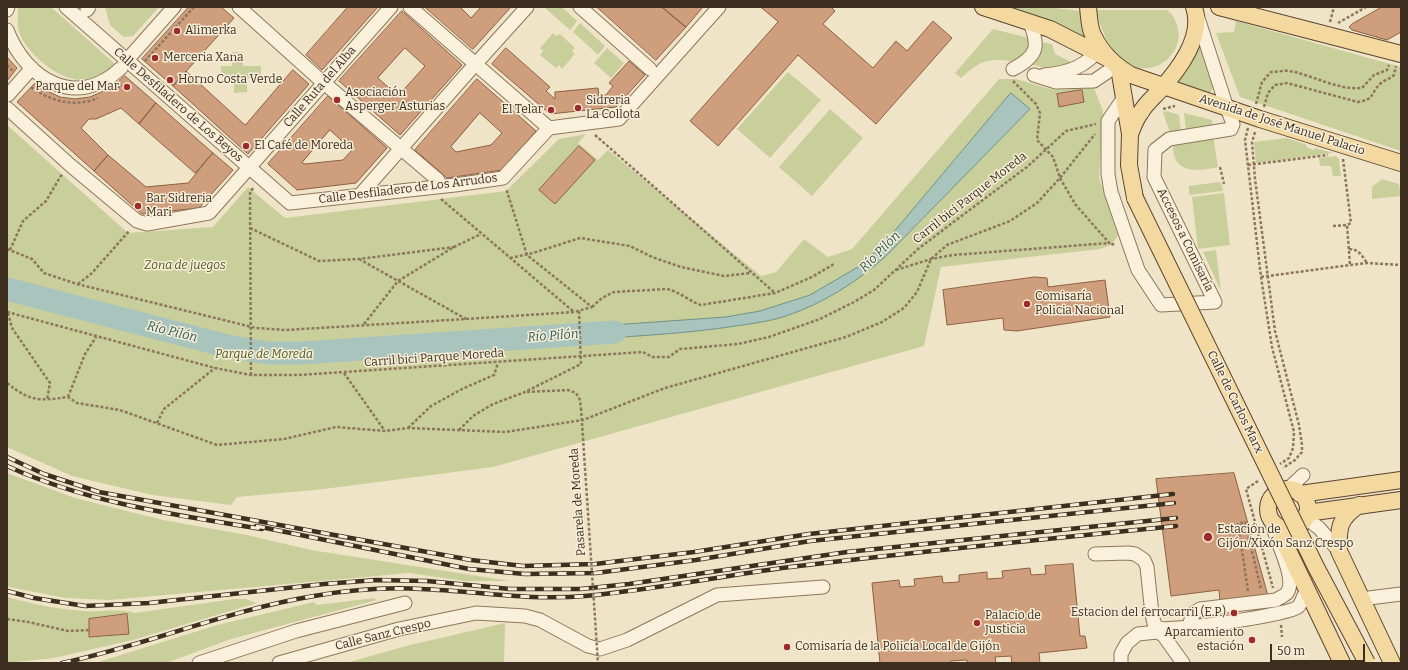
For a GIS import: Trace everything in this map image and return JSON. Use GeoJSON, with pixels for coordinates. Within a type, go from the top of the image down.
{"type":"FeatureCollection","features":[{"type":"Feature","properties":{"kind":"main road"},"geometry":{"type":"LineString","coordinates":[[983,7],[1030,21],[1050,29],[1108,59]]}},
{"type":"Feature","properties":{"kind":"main road"},"geometry":{"type":"LineString","coordinates":[[1088,7],[1092,34],[1108,59]]}},
{"type":"Feature","properties":{"kind":"main road"},"geometry":{"type":"LineString","coordinates":[[1221,7],[1397,53]]}},
{"type":"Feature","properties":{"kind":"main road","name":"Calle de Carlos Marx"},"geometry":{"type":"LineString","coordinates":[[1130,134],[1147,113],[1192,44],[1196,12]]}},
{"type":"Feature","properties":{"kind":"main road","name":"Avenida de José Manuel Palacio"},"geometry":{"type":"LineString","coordinates":[[1108,59],[1141,80],[1227,108],[1255,122],[1401,163]]}},
{"type":"Feature","properties":{"kind":"main road","name":"Calle de Carlos Marx"},"geometry":{"type":"LineString","coordinates":[[1108,59],[1123,99],[1130,134],[1129,165],[1135,198],[1316,567],[1367,663]]}},
{"type":"Feature","properties":{"kind":"main road"},"geometry":{"type":"LineString","coordinates":[[1342,663],[1268,512],[1269,504],[1272,497],[1278,492],[1293,492],[1401,480]]}},
{"type":"Feature","properties":{"kind":"main road"},"geometry":{"type":"LineString","coordinates":[[1293,492],[1305,500],[1306,515]]}},
{"type":"Feature","properties":{"kind":"main road"},"geometry":{"type":"LineString","coordinates":[[1273,522],[1282,528],[1290,529],[1297,526],[1306,515],[1359,505],[1401,500]]}},
{"type":"Feature","properties":{"kind":"main road"},"geometry":{"type":"LineString","coordinates":[[1359,505],[1345,515],[1339,534],[1339,551],[1392,663]]}},
{"type":"Feature","properties":{"kind":"street","name":"Calle Desfiladero de Los Beyos"},"geometry":{"type":"LineString","coordinates":[[66,7],[124,64],[250,167],[290,203]]}},
{"type":"Feature","properties":{"kind":"street"},"geometry":{"type":"LineString","coordinates":[[7,30],[14,47],[23,61],[41,77],[64,87],[84,88],[107,80],[124,64],[174,7]]}},
{"type":"Feature","properties":{"kind":"street"},"geometry":{"type":"LineString","coordinates":[[239,7],[324,83],[438,180],[440,186]]}},
{"type":"Feature","properties":{"kind":"street","name":"Calle Ruta del Alba"},"geometry":{"type":"LineString","coordinates":[[137,221],[147,224],[209,213],[391,7]]}},
{"type":"Feature","properties":{"kind":"street"},"geometry":{"type":"LineString","coordinates":[[410,7],[549,128],[619,119],[719,7]]}},
{"type":"Feature","properties":{"kind":"street"},"geometry":{"type":"LineString","coordinates":[[481,58],[527,7]]}},
{"type":"Feature","properties":{"kind":"street"},"geometry":{"type":"LineString","coordinates":[[580,7],[650,69]]}},
{"type":"Feature","properties":{"kind":"street"},"geometry":{"type":"LineString","coordinates":[[1196,12],[1227,108],[1234,124]]}},
{"type":"Feature","properties":{"kind":"street"},"geometry":{"type":"LineString","coordinates":[[1012,73],[1024,63],[1036,48],[1036,37],[1030,21]]}},
{"type":"Feature","properties":{"kind":"street"},"geometry":{"type":"LineString","coordinates":[[8,94],[32,68]]}},
{"type":"Feature","properties":{"kind":"street"},"geometry":{"type":"LineString","coordinates":[[360,195],[470,70]]}},
{"type":"Feature","properties":{"kind":"street"},"geometry":{"type":"LineString","coordinates":[[1107,122],[1123,99]]}},
{"type":"Feature","properties":{"kind":"street"},"geometry":{"type":"LineString","coordinates":[[7,108],[70,165],[137,221]]}},
{"type":"Feature","properties":{"kind":"street","name":"Accesos a Comisaría"},"geometry":{"type":"LineString","coordinates":[[1107,122],[1108,174],[1111,192],[1138,270],[1161,305],[1215,302],[1154,177],[1155,150],[1169,139],[1231,129],[1234,124]]}},
{"type":"Feature","properties":{"kind":"street","name":"Calle Desfiladero de Los Arrudos"},"geometry":{"type":"LineString","coordinates":[[290,203],[503,178],[549,128]]}},
{"type":"Feature","properties":{"kind":"street"},"geometry":{"type":"LineString","coordinates":[[1293,492],[1303,475]]}},
{"type":"Feature","properties":{"kind":"street"},"geometry":{"type":"LineString","coordinates":[[1306,515],[1339,551]]}},
{"type":"Feature","properties":{"kind":"street"},"geometry":{"type":"LineString","coordinates":[[1172,649],[1172,635],[1183,628],[1194,613],[1200,609],[1276,600],[1286,594],[1291,584],[1289,571],[1272,530],[1273,522]]}},
{"type":"Feature","properties":{"kind":"street"},"geometry":{"type":"LineString","coordinates":[[1095,554],[1128,553],[1135,554],[1144,560],[1147,568],[1152,614],[1156,630],[1183,663]]}},
{"type":"Feature","properties":{"kind":"street","name":"Calle Sanz Crespo"},"geometry":{"type":"LineString","coordinates":[[279,663],[399,630],[476,613],[525,616],[540,620],[588,646],[600,649],[627,640],[717,596],[823,587]]}},
{"type":"Feature","properties":{"kind":"street"},"geometry":{"type":"LineString","coordinates":[[1121,663],[1121,654],[1127,643],[1138,634],[1156,630],[1183,628],[1280,614],[1298,607],[1306,591]]}},
{"type":"Feature","properties":{"kind":"street"},"geometry":{"type":"LineString","coordinates":[[1361,598],[1401,594]]}},
{"type":"Feature","properties":{"kind":"street"},"geometry":{"type":"LineString","coordinates":[[199,663],[296,631],[405,603]]}},
{"type":"Feature","properties":{"kind":"path"},"geometry":{"type":"LineString","coordinates":[[145,61],[194,7]]}},
{"type":"Feature","properties":{"kind":"path"},"geometry":{"type":"LineString","coordinates":[[1334,7],[1330,24],[1335,25],[1366,7]]}},
{"type":"Feature","properties":{"kind":"path"},"geometry":{"type":"LineString","coordinates":[[1281,470],[1295,460],[1302,452],[1302,445],[1299,425],[1275,332],[1254,164],[1252,142],[1262,82],[1271,72],[1288,70],[1332,85],[1352,89],[1362,88],[1374,75],[1387,70],[1397,53]]}},
{"type":"Feature","properties":{"kind":"path"},"geometry":{"type":"LineString","coordinates":[[7,65],[14,72]]}},
{"type":"Feature","properties":{"kind":"path"},"geometry":{"type":"LineString","coordinates":[[1012,73],[1036,104],[1040,113],[1037,140],[1053,157],[1060,178]]}},
{"type":"Feature","properties":{"kind":"path"},"geometry":{"type":"LineString","coordinates":[[1277,467],[1289,458],[1293,448],[1294,432],[1272,347],[1261,277],[1245,140],[1268,93],[1275,84],[1287,83],[1358,102],[1367,101],[1373,96],[1380,84],[1394,75]]}},
{"type":"Feature","properties":{"kind":"path"},"geometry":{"type":"LineString","coordinates":[[1147,113],[1172,106],[1180,106]]}},
{"type":"Feature","properties":{"kind":"path"},"geometry":{"type":"LineString","coordinates":[[7,383],[33,399],[47,400],[68,397],[77,403],[120,410],[217,445],[284,439],[336,427],[385,431],[408,428],[505,432],[583,420],[665,388],[846,337],[882,322],[904,308],[917,292],[931,259],[947,245],[957,239],[1010,221],[1037,203],[1107,122]]}},
{"type":"Feature","properties":{"kind":"path","name":"Carril bici Parque Moreda"},"geometry":{"type":"LineString","coordinates":[[7,312],[215,368],[251,375],[343,373],[643,352],[652,357],[669,356],[680,349],[738,344],[770,337],[820,319],[854,302],[874,290],[894,271],[943,230],[1027,167],[1066,130],[1107,122]]}},
{"type":"Feature","properties":{"kind":"path"},"geometry":{"type":"LineString","coordinates":[[1234,124],[1255,122]]}},
{"type":"Feature","properties":{"kind":"path"},"geometry":{"type":"LineString","coordinates":[[590,131],[775,293]]}},
{"type":"Feature","properties":{"kind":"path"},"geometry":{"type":"LineString","coordinates":[[1248,165],[1335,155]]}},
{"type":"Feature","properties":{"kind":"path"},"geometry":{"type":"LineString","coordinates":[[1333,226],[1347,225],[1351,223],[1342,156]]}},
{"type":"Feature","properties":{"kind":"path"},"geometry":{"type":"LineString","coordinates":[[1220,167],[1224,184]]}},
{"type":"Feature","properties":{"kind":"path"},"geometry":{"type":"LineString","coordinates":[[65,171],[46,201],[23,221],[9,249],[32,259],[44,273],[77,284],[252,327],[286,330],[363,324],[579,312],[592,307],[602,298],[614,292],[667,289],[675,291],[690,301],[701,305],[775,293],[812,277],[834,264]]}},
{"type":"Feature","properties":{"kind":"path"},"geometry":{"type":"LineString","coordinates":[[503,178],[526,255],[592,307]]}},
{"type":"Feature","properties":{"kind":"path"},"geometry":{"type":"LineString","coordinates":[[251,375],[252,327],[250,192],[256,185]]}},
{"type":"Feature","properties":{"kind":"path"},"geometry":{"type":"LineString","coordinates":[[440,186],[441,199],[574,312]]}},
{"type":"Feature","properties":{"kind":"path"},"geometry":{"type":"LineString","coordinates":[[77,284],[91,274],[137,221]]}},
{"type":"Feature","properties":{"kind":"path"},"geometry":{"type":"LineString","coordinates":[[1347,225],[1350,265]]}},
{"type":"Feature","properties":{"kind":"path"},"geometry":{"type":"LineString","coordinates":[[250,228],[319,261],[359,259],[454,247]]}},
{"type":"Feature","properties":{"kind":"path"},"geometry":{"type":"LineString","coordinates":[[363,324],[398,282],[454,247],[481,234]]}},
{"type":"Feature","properties":{"kind":"path"},"geometry":{"type":"LineString","coordinates":[[510,258],[526,255],[580,238],[630,246],[652,257],[682,267],[724,276],[752,273]]}},
{"type":"Feature","properties":{"kind":"path"},"geometry":{"type":"LineString","coordinates":[[894,271],[931,259],[1109,242]]}},
{"type":"Feature","properties":{"kind":"path"},"geometry":{"type":"LineString","coordinates":[[1349,249],[1356,249],[1368,263]]}},
{"type":"Feature","properties":{"kind":"path"},"geometry":{"type":"LineString","coordinates":[[359,259],[466,319]]}},
{"type":"Feature","properties":{"kind":"path"},"geometry":{"type":"LineString","coordinates":[[1261,277],[1368,263],[1401,266]]}},
{"type":"Feature","properties":{"kind":"path"},"geometry":{"type":"LineString","coordinates":[[7,312],[12,328],[50,383],[47,400]]}},
{"type":"Feature","properties":{"kind":"path"},"geometry":{"type":"LineString","coordinates":[[579,312],[581,356]]}},
{"type":"Feature","properties":{"kind":"path"},"geometry":{"type":"LineString","coordinates":[[68,397],[85,354],[96,337]]}},
{"type":"Feature","properties":{"kind":"path","name":"Pasarela de Moreda"},"geometry":{"type":"LineString","coordinates":[[459,430],[473,416],[493,404],[525,392],[582,364],[581,356]]}},
{"type":"Feature","properties":{"kind":"path"},"geometry":{"type":"LineString","coordinates":[[408,428],[431,406],[462,388],[494,375],[498,362]]}},
{"type":"Feature","properties":{"kind":"path"},"geometry":{"type":"LineString","coordinates":[[157,423],[164,409],[215,368]]}},
{"type":"Feature","properties":{"kind":"path"},"geometry":{"type":"LineString","coordinates":[[343,373],[385,431]]}},
{"type":"Feature","properties":{"kind":"path","name":"Pasarela de Moreda"},"geometry":{"type":"LineString","coordinates":[[525,392],[568,390],[576,393],[580,400],[598,663]]}},
{"type":"Feature","properties":{"kind":"path"},"geometry":{"type":"LineString","coordinates":[[1259,480],[1246,490],[1276,600]]}},
{"type":"Feature","properties":{"kind":"path"},"geometry":{"type":"LineString","coordinates":[[1247,588],[1238,524],[1245,522],[1262,596],[1276,600]]}},
{"type":"Feature","properties":{"kind":"path"},"geometry":{"type":"LineString","coordinates":[[7,620],[28,622],[68,631],[89,630]]}},
{"type":"Feature","properties":{"kind":"green space"},"geometry":{"type":"Polygon","coordinates":[[[18,7],[51,7],[115,64],[101,75],[92,79],[81,80],[59,74],[38,59],[23,41],[18,29],[18,7]]]}},
{"type":"Feature","properties":{"kind":"green space"},"geometry":{"type":"Polygon","coordinates":[[[105,7],[159,7],[133,36],[124,37],[110,25],[105,7]]]}},
{"type":"Feature","properties":{"kind":"green space"},"geometry":{"type":"Polygon","coordinates":[[[562,7],[577,21],[570,30],[545,8],[562,7]]]}},
{"type":"Feature","properties":{"kind":"green space"},"geometry":{"type":"Polygon","coordinates":[[[1008,7],[1047,7],[1081,11],[1092,43],[1050,20],[1008,7]]]}},
{"type":"Feature","properties":{"kind":"green space"},"geometry":{"type":"Polygon","coordinates":[[[1096,10],[1167,10],[1174,18],[1177,25],[1179,36],[1177,46],[1165,62],[1146,68],[1136,67],[1126,62],[1110,46],[1100,25],[1096,10]]]}},
{"type":"Feature","properties":{"kind":"green space"},"geometry":{"type":"Polygon","coordinates":[[[1236,21],[1401,67],[1401,151],[1240,97],[1216,33],[1234,32],[1236,21]]]}},
{"type":"Feature","properties":{"kind":"green space"},"geometry":{"type":"Polygon","coordinates":[[[580,23],[605,46],[598,55],[573,32],[580,23]]]}},
{"type":"Feature","properties":{"kind":"green space"},"geometry":{"type":"Polygon","coordinates":[[[993,29],[1033,39],[1028,50],[1018,60],[993,60],[984,62],[961,78],[955,73],[993,29]]]}},
{"type":"Feature","properties":{"kind":"green space"},"geometry":{"type":"Polygon","coordinates":[[[553,33],[556,36],[560,34],[575,48],[572,51],[575,54],[562,69],[559,65],[556,68],[540,55],[543,51],[540,48],[553,33]]]}},
{"type":"Feature","properties":{"kind":"green space"},"geometry":{"type":"Polygon","coordinates":[[[1200,40],[1213,88],[1210,93],[1205,94],[1177,82],[1200,40]]]}},
{"type":"Feature","properties":{"kind":"green space"},"geometry":{"type":"Polygon","coordinates":[[[1040,42],[1052,44],[1055,54],[1073,63],[1054,70],[1029,64],[1040,42]]]}},
{"type":"Feature","properties":{"kind":"green space"},"geometry":{"type":"Polygon","coordinates":[[[607,48],[624,63],[611,78],[594,63],[607,48]]]}},
{"type":"Feature","properties":{"kind":"green space"},"geometry":{"type":"Polygon","coordinates":[[[232,52],[243,52],[243,66],[261,66],[261,77],[247,78],[247,92],[234,93],[234,78],[221,78],[221,66],[232,66],[232,52]]]}},
{"type":"Feature","properties":{"kind":"green space"},"geometry":{"type":"Polygon","coordinates":[[[788,72],[821,100],[770,158],[737,129],[788,72]]]}},
{"type":"Feature","properties":{"kind":"green space","name":"Parque de Moreda"},"geometry":{"type":"Polygon","coordinates":[[[999,79],[1016,79],[1054,90],[1094,88],[1103,111],[1099,178],[1118,236],[1111,245],[1100,249],[941,267],[924,346],[493,467],[324,489],[237,497],[231,505],[152,495],[72,476],[7,447],[7,125],[128,233],[213,227],[248,187],[285,218],[506,191],[559,139],[586,134],[578,143],[598,160],[608,150],[761,276],[776,272],[804,239],[828,257],[852,249],[999,79]]]}},
{"type":"Feature","properties":{"kind":"green space"},"geometry":{"type":"Polygon","coordinates":[[[830,109],[863,138],[812,196],[779,167],[830,109]]]}},
{"type":"Feature","properties":{"kind":"green space"},"geometry":{"type":"Polygon","coordinates":[[[1167,111],[1179,115],[1181,132],[1170,133],[1163,112],[1167,111]]]}},
{"type":"Feature","properties":{"kind":"green space"},"geometry":{"type":"Polygon","coordinates":[[[1184,113],[1212,120],[1212,126],[1186,130],[1184,113]]]}},
{"type":"Feature","properties":{"kind":"green space"},"geometry":{"type":"Polygon","coordinates":[[[1213,135],[1218,167],[1194,170],[1181,166],[1176,161],[1173,153],[1173,143],[1213,135]]]}},
{"type":"Feature","properties":{"kind":"green space"},"geometry":{"type":"Polygon","coordinates":[[[1287,138],[1307,145],[1306,147],[1314,150],[1315,148],[1333,153],[1256,163],[1254,142],[1287,138]]]}},
{"type":"Feature","properties":{"kind":"green space"},"geometry":{"type":"Polygon","coordinates":[[[1336,156],[1339,159],[1341,176],[1333,176],[1331,166],[1320,166],[1319,158],[1336,156]]]}},
{"type":"Feature","properties":{"kind":"green space"},"geometry":{"type":"Polygon","coordinates":[[[1382,179],[1399,184],[1401,196],[1372,199],[1372,187],[1382,179]]]}},
{"type":"Feature","properties":{"kind":"green space"},"geometry":{"type":"Polygon","coordinates":[[[1221,183],[1223,191],[1189,195],[1189,186],[1221,183]]]}},
{"type":"Feature","properties":{"kind":"green space"},"geometry":{"type":"Polygon","coordinates":[[[1224,193],[1230,245],[1198,249],[1192,197],[1224,193]]]}},
{"type":"Feature","properties":{"kind":"green space"},"geometry":{"type":"Polygon","coordinates":[[[1216,250],[1221,291],[1203,252],[1216,250]]]}},
{"type":"Feature","properties":{"kind":"green space"},"geometry":{"type":"Polygon","coordinates":[[[7,473],[75,498],[163,520],[247,535],[311,550],[510,581],[464,581],[409,573],[110,600],[66,598],[9,587],[7,586],[7,473]]]}},
{"type":"Feature","properties":{"kind":"green space"},"geometry":{"type":"Polygon","coordinates":[[[7,597],[64,609],[83,611],[116,610],[135,613],[234,599],[246,599],[257,603],[133,640],[54,658],[7,663],[7,597]],[[127,614],[89,620],[89,637],[129,634],[127,614]]]}},
{"type":"Feature","properties":{"kind":"green space"},"geometry":{"type":"Polygon","coordinates":[[[374,598],[377,600],[231,639],[166,663],[95,663],[217,625],[314,602],[317,605],[374,598]]]}},
{"type":"Feature","properties":{"kind":"green space"},"geometry":{"type":"Polygon","coordinates":[[[505,623],[504,663],[346,663],[406,646],[505,623]]]}},
{"type":"Feature","properties":{"kind":"water"},"geometry":{"type":"Polygon","coordinates":[[[1011,93],[1030,109],[885,257],[851,284],[800,311],[765,321],[729,327],[656,335],[583,340],[583,327],[726,317],[760,311],[810,295],[858,267],[882,246],[1011,93]]]}},
{"type":"Feature","properties":{"kind":"building"},"geometry":{"type":"Polygon","coordinates":[[[189,7],[221,7],[234,18],[173,86],[142,59],[189,7]]]}},
{"type":"Feature","properties":{"kind":"building"},"geometry":{"type":"Polygon","coordinates":[[[348,7],[378,7],[322,70],[306,55],[348,7]]]}},
{"type":"Feature","properties":{"kind":"building"},"geometry":{"type":"Polygon","coordinates":[[[425,7],[460,7],[471,18],[481,7],[511,7],[473,49],[425,7]]]}},
{"type":"Feature","properties":{"kind":"building"},"geometry":{"type":"Polygon","coordinates":[[[597,7],[662,7],[686,27],[656,60],[597,7]]]}},
{"type":"Feature","properties":{"kind":"building"},"geometry":{"type":"Polygon","coordinates":[[[662,7],[703,7],[686,27],[662,7]]]}},
{"type":"Feature","properties":{"kind":"building"},"geometry":{"type":"Polygon","coordinates":[[[761,7],[831,7],[835,11],[823,24],[873,68],[896,41],[907,51],[933,21],[952,38],[876,124],[798,55],[718,146],[690,121],[778,22],[761,7]]]}},
{"type":"Feature","properties":{"kind":"building"},"geometry":{"type":"Polygon","coordinates":[[[1382,7],[1401,7],[1401,32],[1387,40],[1352,30],[1349,27],[1352,24],[1382,7]]]}},
{"type":"Feature","properties":{"kind":"building"},"geometry":{"type":"Polygon","coordinates":[[[402,11],[462,65],[400,135],[339,81],[402,11]],[[405,48],[378,78],[398,96],[425,66],[405,48]]]}},
{"type":"Feature","properties":{"kind":"building"},"geometry":{"type":"Polygon","coordinates":[[[506,48],[550,87],[546,91],[555,99],[555,92],[598,88],[599,96],[606,95],[613,86],[609,83],[629,61],[645,75],[616,107],[550,114],[492,64],[506,48]]]}},
{"type":"Feature","properties":{"kind":"building"},"geometry":{"type":"Polygon","coordinates":[[[7,57],[17,68],[7,81],[7,57]]]}},
{"type":"Feature","properties":{"kind":"building"},"geometry":{"type":"Polygon","coordinates":[[[293,70],[309,84],[248,154],[173,86],[186,71],[245,125],[293,70]]]}},
{"type":"Feature","properties":{"kind":"building"},"geometry":{"type":"Polygon","coordinates":[[[125,76],[156,103],[139,124],[121,108],[96,119],[89,119],[81,128],[108,155],[94,171],[17,102],[36,82],[45,90],[60,97],[75,99],[90,97],[113,87],[125,76]]]}},
{"type":"Feature","properties":{"kind":"building"},"geometry":{"type":"Polygon","coordinates":[[[477,79],[536,131],[502,170],[447,178],[415,150],[477,79]],[[480,113],[451,147],[456,152],[491,145],[502,133],[480,113]]]}},
{"type":"Feature","properties":{"kind":"building"},"geometry":{"type":"Polygon","coordinates":[[[1082,90],[1084,102],[1059,107],[1057,94],[1082,90]]]}},
{"type":"Feature","properties":{"kind":"building"},"geometry":{"type":"Polygon","coordinates":[[[328,96],[387,148],[356,183],[297,190],[268,164],[328,96]],[[330,130],[302,163],[305,164],[343,160],[352,150],[330,130]]]}},
{"type":"Feature","properties":{"kind":"building"},"geometry":{"type":"Polygon","coordinates":[[[156,103],[213,153],[195,173],[139,124],[156,103]]]}},
{"type":"Feature","properties":{"kind":"building"},"geometry":{"type":"Polygon","coordinates":[[[579,146],[595,160],[555,204],[539,190],[579,146]]]}},
{"type":"Feature","properties":{"kind":"building"},"geometry":{"type":"Polygon","coordinates":[[[213,153],[233,170],[199,208],[142,214],[94,171],[108,155],[146,187],[188,183],[213,153]]]}},
{"type":"Feature","properties":{"kind":"building","name":"Comisaría Policia Nacional"},"geometry":{"type":"Polygon","coordinates":[[[1035,277],[1047,278],[1048,287],[1105,280],[1110,317],[1017,331],[1004,330],[1003,318],[947,325],[943,290],[1035,277]]]}},
{"type":"Feature","properties":{"kind":"building","name":"Estación de Gijón/Xixón Sanz Crespo"},"geometry":{"type":"Polygon","coordinates":[[[1234,473],[1268,596],[1220,601],[1219,590],[1171,596],[1156,479],[1234,473]]]}},
{"type":"Feature","properties":{"kind":"building","name":"Palacio de Justicia"},"geometry":{"type":"Polygon","coordinates":[[[1073,564],[1080,636],[1085,636],[1087,648],[1039,653],[1040,663],[1012,663],[1011,656],[995,657],[996,663],[967,663],[967,660],[951,661],[951,663],[880,663],[872,583],[899,580],[900,587],[915,586],[914,579],[942,576],[943,583],[959,582],[959,575],[987,572],[987,579],[1003,578],[1002,571],[1030,568],[1031,575],[1046,574],[1045,566],[1073,564]]]}},
{"type":"Feature","properties":{"kind":"building"},"geometry":{"type":"Polygon","coordinates":[[[127,614],[129,634],[89,637],[89,619],[127,614]]]}},
{"type":"Feature","properties":{"kind":"waterway","name":"Río Pilón"},"geometry":{"type":"LineString","coordinates":[[7,289],[227,346],[268,353],[302,353],[615,332]]}},
{"type":"Feature","properties":{"kind":"railway"},"geometry":{"type":"LineString","coordinates":[[7,457],[44,474],[99,492],[471,560],[523,566],[595,564],[694,552],[809,534],[1173,494]]}},
{"type":"Feature","properties":{"kind":"railway"},"geometry":{"type":"LineString","coordinates":[[7,466],[38,479],[100,499],[164,513],[262,529]]}},
{"type":"Feature","properties":{"kind":"railway"},"geometry":{"type":"LineString","coordinates":[[256,526],[469,569],[525,574],[596,573],[696,560],[810,541],[1174,503]]}},
{"type":"Feature","properties":{"kind":"railway"},"geometry":{"type":"LineString","coordinates":[[7,591],[34,598],[85,606],[149,603],[324,584],[376,580],[427,581],[510,589],[581,589],[629,584],[847,552],[1176,518]]}},
{"type":"Feature","properties":{"kind":"railway"},"geometry":{"type":"LineString","coordinates":[[62,663],[94,656],[250,610],[282,602],[341,592],[408,588],[523,597],[585,596],[831,562],[1176,526]]}},
{"type":"Feature","properties":{"kind":"place","name":"Alimerka"},"geometry":{"type":"Point","coordinates":[177,31]}},
{"type":"Feature","properties":{"kind":"place","name":"Merceria Xana"},"geometry":{"type":"Point","coordinates":[155,58]}},
{"type":"Feature","properties":{"kind":"place","name":"Horno Costa Verde"},"geometry":{"type":"Point","coordinates":[170,80]}},
{"type":"Feature","properties":{"kind":"place","name":"Parque del Mar"},"geometry":{"type":"Point","coordinates":[127,87]}},
{"type":"Feature","properties":{"kind":"place","name":"Asociación Asperger Asturias"},"geometry":{"type":"Point","coordinates":[337,100]}},
{"type":"Feature","properties":{"kind":"place","name":"Sidreria La Collota"},"geometry":{"type":"Point","coordinates":[578,108]}},
{"type":"Feature","properties":{"kind":"place","name":"El Telar"},"geometry":{"type":"Point","coordinates":[551,110]}},
{"type":"Feature","properties":{"kind":"place","name":"El Café de Moreda"},"geometry":{"type":"Point","coordinates":[246,146]}},
{"type":"Feature","properties":{"kind":"place","name":"Bar Sidreria Mari"},"geometry":{"type":"Point","coordinates":[138,206]}},
{"type":"Feature","properties":{"kind":"place","name":"Comisaría Policia Nacional"},"geometry":{"type":"Point","coordinates":[1027,304]}},
{"type":"Feature","properties":{"kind":"place","name":"Estación de Gijón/Xixón Sanz Crespo"},"geometry":{"type":"Point","coordinates":[1208,537]}},
{"type":"Feature","properties":{"kind":"place","name":"Estacion del ferrocarril (E.P.)"},"geometry":{"type":"Point","coordinates":[1234,613]}},
{"type":"Feature","properties":{"kind":"place","name":"Palacio de Justicia"},"geometry":{"type":"Point","coordinates":[977,623]}},
{"type":"Feature","properties":{"kind":"place","name":"Aparcamiento estación"},"geometry":{"type":"Point","coordinates":[1252,640]}},
{"type":"Feature","properties":{"kind":"place","name":"Comisaría de la Policía Local de Gijón"},"geometry":{"type":"Point","coordinates":[787,647]}},
{"type":"Feature","properties":{"kind":"park label","name":"Zona de juegos"},"geometry":{"type":"Point","coordinates":[185,266]}}]}
